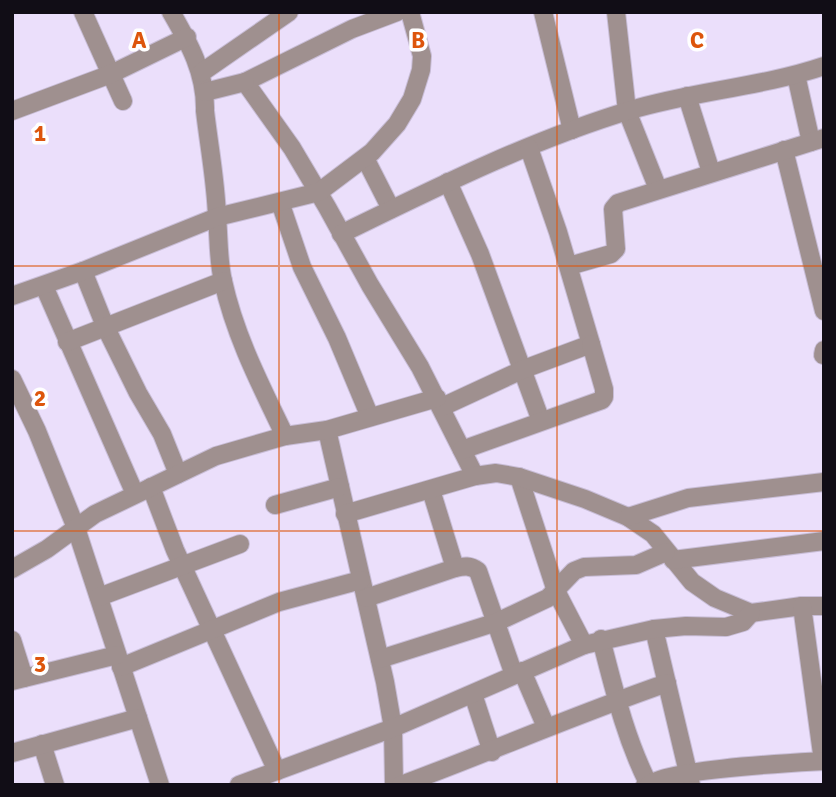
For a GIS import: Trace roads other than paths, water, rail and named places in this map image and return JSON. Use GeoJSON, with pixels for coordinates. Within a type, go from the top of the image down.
{"type":"FeatureCollection","features":[{"type":"Feature","properties":{"kind":"street"},"geometry":{"type":"LineString","coordinates":[[83,12],[123,101]]}},
{"type":"Feature","properties":{"kind":"street"},"geometry":{"type":"LineString","coordinates":[[171,12],[187,37],[201,73],[205,92],[217,217],[217,244],[223,281],[233,318],[248,356],[285,436]]}},
{"type":"Feature","properties":{"kind":"street"},"geometry":{"type":"LineString","coordinates":[[201,73],[289,12]]}},
{"type":"Feature","properties":{"kind":"street"},"geometry":{"type":"LineString","coordinates":[[205,92],[245,82],[352,29],[397,12]]}},
{"type":"Feature","properties":{"kind":"street"},"geometry":{"type":"LineString","coordinates":[[12,296],[83,271],[217,217],[318,192],[365,159],[397,124],[412,99],[421,70],[422,56],[410,12]]}},
{"type":"Feature","properties":{"kind":"street"},"geometry":{"type":"LineString","coordinates":[[543,12],[572,130]]}},
{"type":"Feature","properties":{"kind":"street"},"geometry":{"type":"LineString","coordinates":[[616,12],[627,111],[658,189]]}},
{"type":"Feature","properties":{"kind":"street"},"geometry":{"type":"LineString","coordinates":[[12,111],[111,74],[187,37]]}},
{"type":"Feature","properties":{"kind":"street"},"geometry":{"type":"LineString","coordinates":[[341,234],[448,182],[572,130],[627,111],[687,96],[796,75],[824,66]]}},
{"type":"Feature","properties":{"kind":"street"},"geometry":{"type":"LineString","coordinates":[[569,266],[611,254],[616,248],[613,209],[618,203],[817,140],[796,75]]}},
{"type":"Feature","properties":{"kind":"street"},"geometry":{"type":"LineString","coordinates":[[245,82],[292,148],[318,192],[439,403],[475,476]]}},
{"type":"Feature","properties":{"kind":"street"},"geometry":{"type":"LineString","coordinates":[[687,96],[711,172]]}},
{"type":"Feature","properties":{"kind":"street"},"geometry":{"type":"LineString","coordinates":[[462,450],[602,400],[604,397],[569,266],[529,148]]}},
{"type":"Feature","properties":{"kind":"street"},"geometry":{"type":"LineString","coordinates":[[784,150],[824,312]]}},
{"type":"Feature","properties":{"kind":"street"},"geometry":{"type":"LineString","coordinates":[[365,159],[391,209]]}},
{"type":"Feature","properties":{"kind":"street"},"geometry":{"type":"LineString","coordinates":[[448,182],[480,254],[541,421]]}},
{"type":"Feature","properties":{"kind":"street"},"geometry":{"type":"LineString","coordinates":[[280,202],[302,267],[337,338],[370,417]]}},
{"type":"Feature","properties":{"kind":"street"},"geometry":{"type":"LineString","coordinates":[[83,271],[105,326],[162,434],[178,474]]}},
{"type":"Feature","properties":{"kind":"street"},"geometry":{"type":"LineString","coordinates":[[67,342],[223,281]]}},
{"type":"Feature","properties":{"kind":"street"},"geometry":{"type":"LineString","coordinates":[[44,286],[67,342],[183,566],[277,771]]}},
{"type":"Feature","properties":{"kind":"street"},"geometry":{"type":"LineString","coordinates":[[12,569],[47,549],[95,514],[216,456],[285,436],[327,430],[370,417],[439,403],[591,344]]}},
{"type":"Feature","properties":{"kind":"street"},"geometry":{"type":"LineString","coordinates":[[12,379],[20,414],[76,528],[160,785]]}},
{"type":"Feature","properties":{"kind":"street"},"geometry":{"type":"LineString","coordinates":[[327,430],[380,659],[393,728],[394,785]]}},
{"type":"Feature","properties":{"kind":"street"},"geometry":{"type":"LineString","coordinates":[[345,514],[475,476],[496,473],[519,477],[628,517],[653,534],[692,582],[715,598],[751,613],[824,606]]}},
{"type":"Feature","properties":{"kind":"street"},"geometry":{"type":"LineString","coordinates":[[519,477],[556,591],[583,645]]}},
{"type":"Feature","properties":{"kind":"street"},"geometry":{"type":"LineString","coordinates":[[628,517],[688,498],[824,482]]}},
{"type":"Feature","properties":{"kind":"street"},"geometry":{"type":"LineString","coordinates":[[275,505],[340,487]]}},
{"type":"Feature","properties":{"kind":"street"},"geometry":{"type":"LineString","coordinates":[[430,490],[455,568]]}},
{"type":"Feature","properties":{"kind":"street"},"geometry":{"type":"LineString","coordinates":[[380,659],[497,622],[548,598],[574,571],[584,567],[636,565],[670,556],[824,541]]}},
{"type":"Feature","properties":{"kind":"street"},"geometry":{"type":"LineString","coordinates":[[99,597],[240,544]]}},
{"type":"Feature","properties":{"kind":"street"},"geometry":{"type":"LineString","coordinates":[[366,598],[455,568],[468,566],[478,571],[518,673],[545,727]]}},
{"type":"Feature","properties":{"kind":"street"},"geometry":{"type":"LineString","coordinates":[[12,640],[18,680],[119,661],[279,602],[361,580]]}},
{"type":"Feature","properties":{"kind":"street"},"geometry":{"type":"LineString","coordinates":[[601,639],[632,752],[647,784],[824,761],[802,606]]}},
{"type":"Feature","properties":{"kind":"street"},"geometry":{"type":"LineString","coordinates":[[239,785],[393,728],[583,645],[654,629],[686,626],[726,627],[743,622],[751,613]]}},
{"type":"Feature","properties":{"kind":"street"},"geometry":{"type":"LineString","coordinates":[[654,629],[690,779]]}},
{"type":"Feature","properties":{"kind":"street"},"geometry":{"type":"LineString","coordinates":[[401,785],[492,752],[545,727],[667,683]]}},
{"type":"Feature","properties":{"kind":"street"},"geometry":{"type":"LineString","coordinates":[[473,694],[492,752]]}},
{"type":"Feature","properties":{"kind":"street"},"geometry":{"type":"LineString","coordinates":[[12,753],[138,718]]}},
{"type":"Feature","properties":{"kind":"street"},"geometry":{"type":"LineString","coordinates":[[42,744],[55,785]]}}]}
